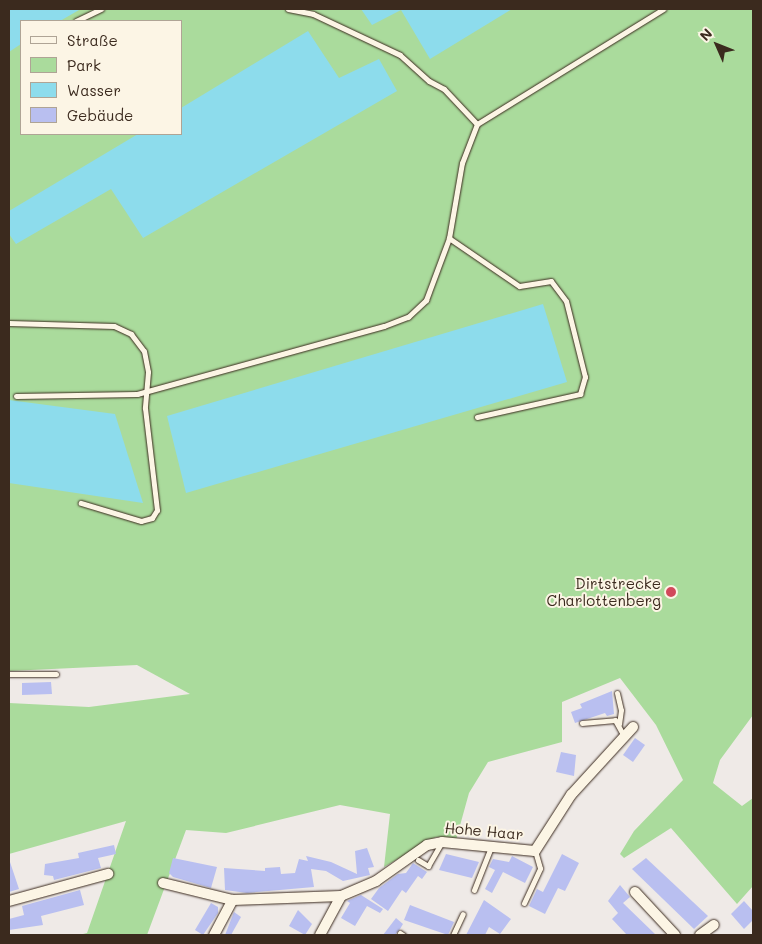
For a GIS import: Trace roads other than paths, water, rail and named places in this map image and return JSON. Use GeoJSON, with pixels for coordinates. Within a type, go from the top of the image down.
{"type":"FeatureCollection","features":[{"type":"Feature","properties":{"kind":"street","name":"Hohe Haar"},"geometry":{"type":"LineString","coordinates":[[341,896],[376,881],[427,845],[442,842],[535,851],[571,795],[633,727]]}},
{"type":"Feature","properties":{"kind":"street"},"geometry":{"type":"LineString","coordinates":[[9,901],[108,874]]}},
{"type":"Feature","properties":{"kind":"street"},"geometry":{"type":"LineString","coordinates":[[163,883],[233,900],[341,896]]}},
{"type":"Feature","properties":{"kind":"street"},"geometry":{"type":"LineString","coordinates":[[635,892],[675,935]]}},
{"type":"Feature","properties":{"kind":"street"},"geometry":{"type":"LineString","coordinates":[[320,935],[341,896]]}},
{"type":"Feature","properties":{"kind":"street"},"geometry":{"type":"LineString","coordinates":[[214,935],[233,900]]}},
{"type":"Feature","properties":{"kind":"street"},"geometry":{"type":"LineString","coordinates":[[700,935],[714,925]]}},
{"type":"Feature","properties":{"kind":"lane"},"geometry":{"type":"LineString","coordinates":[[78,20],[100,9]]}},
{"type":"Feature","properties":{"kind":"lane"},"geometry":{"type":"LineString","coordinates":[[288,9],[313,14],[400,55],[429,82],[444,89],[477,124]]}},
{"type":"Feature","properties":{"kind":"lane"},"geometry":{"type":"LineString","coordinates":[[16,396],[148,392],[408,317],[426,300],[436,282],[449,238],[462,163],[477,124],[663,9]]}},
{"type":"Feature","properties":{"kind":"lane"},"geometry":{"type":"LineString","coordinates":[[449,238],[519,286],[551,281],[566,301],[585,377],[580,394],[477,417]]}},
{"type":"Feature","properties":{"kind":"lane"},"geometry":{"type":"LineString","coordinates":[[9,323],[87,323],[114,326],[131,334],[144,351],[148,392],[145,408],[157,510],[152,518],[141,520],[81,503]]}},
{"type":"Feature","properties":{"kind":"lane"},"geometry":{"type":"LineString","coordinates":[[9,674],[56,674]]}},
{"type":"Feature","properties":{"kind":"lane"},"geometry":{"type":"LineString","coordinates":[[617,693],[621,710],[619,724],[624,736]]}},
{"type":"Feature","properties":{"kind":"lane"},"geometry":{"type":"LineString","coordinates":[[582,723],[587,726],[608,720],[619,724]]}},
{"type":"Feature","properties":{"kind":"lane"},"geometry":{"type":"LineString","coordinates":[[418,860],[428,866],[442,842]]}},
{"type":"Feature","properties":{"kind":"lane"},"geometry":{"type":"LineString","coordinates":[[474,890],[491,847]]}},
{"type":"Feature","properties":{"kind":"lane","name":"Hohe Haar"},"geometry":{"type":"LineString","coordinates":[[524,903],[540,868],[535,851]]}},
{"type":"Feature","properties":{"kind":"lane"},"geometry":{"type":"LineString","coordinates":[[453,935],[463,914]]}},
{"type":"Feature","properties":{"kind":"water"},"geometry":{"type":"Polygon","coordinates":[[[9,9],[79,9],[62,20],[20,20],[20,45],[9,52],[9,9]]]}},
{"type":"Feature","properties":{"kind":"water"},"geometry":{"type":"Polygon","coordinates":[[[361,9],[512,9],[430,59],[401,10],[372,25],[361,9]]]}},
{"type":"Feature","properties":{"kind":"water"},"geometry":{"type":"Polygon","coordinates":[[[308,31],[339,78],[379,59],[397,91],[143,238],[111,189],[16,244],[9,234],[9,211],[136,135],[182,135],[182,107],[308,31]]]}},
{"type":"Feature","properties":{"kind":"water"},"geometry":{"type":"Polygon","coordinates":[[[543,304],[567,382],[186,493],[167,416],[543,304]]]}},
{"type":"Feature","properties":{"kind":"water"},"geometry":{"type":"Polygon","coordinates":[[[9,400],[115,414],[143,503],[9,483],[9,400]]]}},
{"type":"Feature","properties":{"kind":"place","name":"Dirtstrecke Charlottenberg"},"geometry":{"type":"Point","coordinates":[671,592]}}]}
